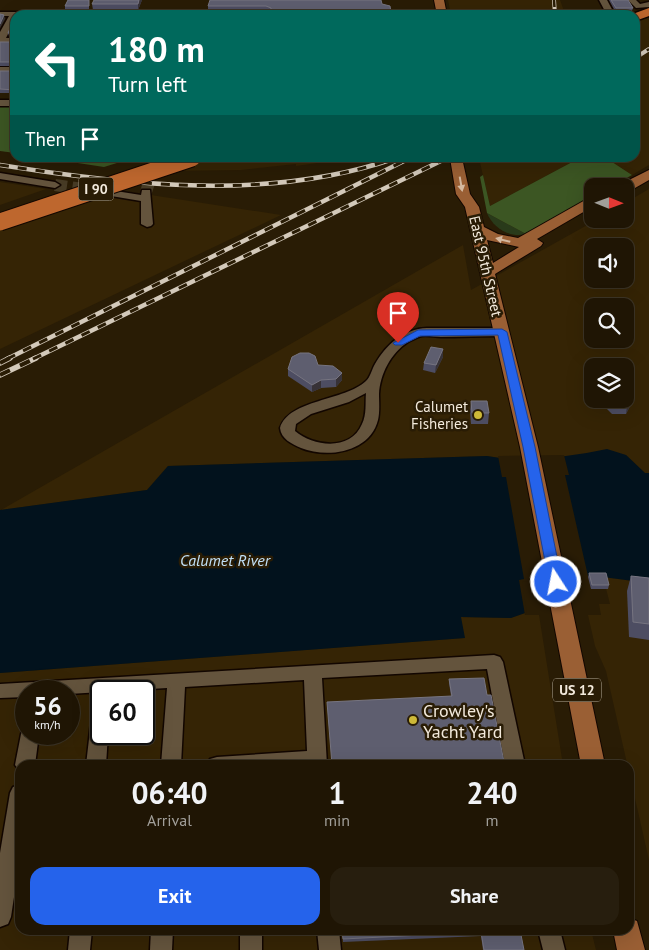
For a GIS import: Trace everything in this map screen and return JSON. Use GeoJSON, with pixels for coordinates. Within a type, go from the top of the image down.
{"type":"FeatureCollection","features":[{"type":"Feature","properties":{"kind":"highway","name":"I 90"},"geometry":{"type":"LineString","coordinates":[[0,210],[149,162]]}},
{"type":"Feature","properties":{"kind":"highway","name":"I 90"},"geometry":{"type":"LineString","coordinates":[[0,222],[180,162]]}},
{"type":"Feature","properties":{"kind":"main road","name":"East 95th Street"},"geometry":{"type":"LineString","coordinates":[[457,162],[463,194],[472,207],[478,230],[529,447],[592,760]]}},
{"type":"Feature","properties":{"kind":"main road","name":"East 95th Street"},"geometry":{"type":"LineString","coordinates":[[469,162],[475,193],[472,207]]}},
{"type":"Feature","properties":{"kind":"main road"},"geometry":{"type":"LineString","coordinates":[[634,182],[649,174]]}},
{"type":"Feature","properties":{"kind":"main road"},"geometry":{"type":"LineString","coordinates":[[634,189],[649,182]]}},
{"type":"Feature","properties":{"kind":"main road"},"geometry":{"type":"LineString","coordinates":[[478,230],[496,238],[520,243],[584,207]]}},
{"type":"Feature","properties":{"kind":"main road"},"geometry":{"type":"LineString","coordinates":[[488,272],[584,213]]}},
{"type":"Feature","properties":{"kind":"main road"},"geometry":{"type":"LineString","coordinates":[[628,935],[631,950]]}},
{"type":"Feature","properties":{"kind":"street"},"geometry":{"type":"LineString","coordinates":[[632,0],[639,7],[649,4]]}},
{"type":"Feature","properties":{"kind":"street"},"geometry":{"type":"LineString","coordinates":[[0,40],[10,21]]}},
{"type":"Feature","properties":{"kind":"street"},"geometry":{"type":"LineString","coordinates":[[3,179],[55,185]]}},
{"type":"Feature","properties":{"kind":"street"},"geometry":{"type":"LineString","coordinates":[[102,192],[146,196],[147,224]]}},
{"type":"Feature","properties":{"kind":"street"},"geometry":{"type":"LineString","coordinates":[[374,383],[344,398],[296,416],[289,422],[288,434],[302,444],[320,448],[340,447],[352,442],[366,429],[370,422],[373,412],[374,383],[386,355],[398,343],[418,333],[502,332]]}},
{"type":"Feature","properties":{"kind":"street"},"geometry":{"type":"LineString","coordinates":[[155,683],[494,662],[514,760]]}},
{"type":"Feature","properties":{"kind":"street"},"geometry":{"type":"LineString","coordinates":[[313,672],[317,760]]}},
{"type":"Feature","properties":{"kind":"street"},"geometry":{"type":"LineString","coordinates":[[171,760],[176,681]]}},
{"type":"Feature","properties":{"kind":"street"},"geometry":{"type":"LineString","coordinates":[[0,691],[15,691]]}},
{"type":"Feature","properties":{"kind":"street"},"geometry":{"type":"LineString","coordinates":[[26,760],[28,745]]}},
{"type":"Feature","properties":{"kind":"street"},"geometry":{"type":"LineString","coordinates":[[96,760],[98,745]]}},
{"type":"Feature","properties":{"kind":"street"},"geometry":{"type":"LineString","coordinates":[[0,917],[15,824]]}},
{"type":"Feature","properties":{"kind":"street"},"geometry":{"type":"LineString","coordinates":[[79,950],[80,935]]}},
{"type":"Feature","properties":{"kind":"street"},"geometry":{"type":"LineString","coordinates":[[161,950],[162,935]]}},
{"type":"Feature","properties":{"kind":"street"},"geometry":{"type":"LineString","coordinates":[[251,935],[251,950]]}},
{"type":"Feature","properties":{"kind":"street"},"geometry":{"type":"LineString","coordinates":[[328,935],[330,950]]}},
{"type":"Feature","properties":{"kind":"street"},"geometry":{"type":"LineString","coordinates":[[551,935],[554,950]]}},
{"type":"Feature","properties":{"kind":"shaded area"},"geometry":{"type":"Polygon","coordinates":[[[448,0],[560,0],[564,10],[450,10],[448,0]]]}},
{"type":"Feature","properties":{"kind":"shaded area"},"geometry":{"type":"Polygon","coordinates":[[[640,14],[649,14],[649,165],[632,175],[612,162],[640,162],[640,14]]]}},
{"type":"Feature","properties":{"kind":"shaded area"},"geometry":{"type":"Polygon","coordinates":[[[170,162],[324,162],[241,170],[168,171],[170,162]]]}},
{"type":"Feature","properties":{"kind":"shaded area"},"geometry":{"type":"Polygon","coordinates":[[[480,162],[572,162],[490,206],[480,162]]]}},
{"type":"Feature","properties":{"kind":"shaded area"},"geometry":{"type":"Polygon","coordinates":[[[0,182],[46,189],[0,205],[0,182]]]}},
{"type":"Feature","properties":{"kind":"shaded area"},"geometry":{"type":"Polygon","coordinates":[[[112,189],[281,215],[0,349],[0,227],[112,189]]]}},
{"type":"Feature","properties":{"kind":"shaded area"},"geometry":{"type":"Polygon","coordinates":[[[649,189],[649,473],[645,473],[626,455],[565,458],[498,458],[487,456],[168,466],[147,490],[1,510],[463,245],[471,290],[584,227],[634,228],[634,198],[649,189]]]}},
{"type":"Feature","properties":{"kind":"shaded area"},"geometry":{"type":"Polygon","coordinates":[[[603,577],[649,583],[649,860],[634,794],[634,760],[626,760],[606,671],[595,646],[588,615],[601,615],[599,604],[610,604],[603,577]]]}},
{"type":"Feature","properties":{"kind":"shaded area"},"geometry":{"type":"Polygon","coordinates":[[[525,613],[525,615],[539,615],[562,760],[15,760],[15,935],[592,935],[596,950],[0,950],[0,673],[464,638],[460,617],[510,618],[525,613]]]}},
{"type":"Feature","properties":{"kind":"green space"},"geometry":{"type":"Polygon","coordinates":[[[0,105],[10,105],[10,152],[0,151],[0,105]]]}},
{"type":"Feature","properties":{"kind":"green space"},"geometry":{"type":"Polygon","coordinates":[[[71,162],[120,162],[104,167],[71,162]]]}},
{"type":"Feature","properties":{"kind":"green space"},"geometry":{"type":"Polygon","coordinates":[[[572,162],[612,162],[632,175],[627,178],[584,178],[584,201],[526,234],[487,213],[480,177],[483,175],[490,206],[572,162]]]}},
{"type":"Feature","properties":{"kind":"green space"},"geometry":{"type":"Polygon","coordinates":[[[487,213],[526,234],[514,235],[502,231],[493,223],[487,213]]]}},
{"type":"Feature","properties":{"kind":"water","name":"Calumet River"},"geometry":{"type":"Polygon","coordinates":[[[607,449],[626,455],[645,473],[649,473],[649,583],[603,577],[520,580],[525,613],[511,618],[461,617],[465,638],[0,673],[0,510],[147,490],[168,466],[487,456],[532,459],[562,457],[607,449]]]}},
{"type":"Feature","properties":{"kind":"pier"},"geometry":{"type":"Polygon","coordinates":[[[564,455],[569,475],[565,475],[588,576],[603,577],[604,579],[522,582],[527,612],[525,615],[519,580],[524,579],[506,477],[502,477],[498,456],[564,455]]]}},
{"type":"Feature","properties":{"kind":"building"},"geometry":{"type":"Polygon","coordinates":[[[68,0],[89,0],[89,6],[65,6],[68,0]]]}},
{"type":"Feature","properties":{"kind":"building"},"geometry":{"type":"Polygon","coordinates":[[[94,0],[139,0],[138,4],[92,4],[94,0]]]}},
{"type":"Feature","properties":{"kind":"building"},"geometry":{"type":"Polygon","coordinates":[[[210,0],[381,0],[382,4],[390,6],[391,10],[271,10],[271,8],[266,6],[208,6],[210,0]]]}},
{"type":"Feature","properties":{"kind":"building"},"geometry":{"type":"Polygon","coordinates":[[[611,0],[628,0],[633,8],[616,8],[611,0]]]}},
{"type":"Feature","properties":{"kind":"building"},"geometry":{"type":"Polygon","coordinates":[[[0,14],[4,15],[0,24],[0,14]]]}},
{"type":"Feature","properties":{"kind":"building"},"geometry":{"type":"Polygon","coordinates":[[[0,42],[10,42],[10,62],[0,62],[0,42]]]}},
{"type":"Feature","properties":{"kind":"building"},"geometry":{"type":"Polygon","coordinates":[[[0,71],[10,71],[10,90],[0,89],[0,71]]]}},
{"type":"Feature","properties":{"kind":"building"},"geometry":{"type":"Polygon","coordinates":[[[431,347],[443,349],[436,365],[424,363],[431,347]]]}},
{"type":"Feature","properties":{"kind":"building"},"geometry":{"type":"Polygon","coordinates":[[[300,353],[309,353],[315,356],[318,365],[333,366],[342,373],[336,379],[321,380],[312,385],[288,369],[292,357],[300,353]]]}},
{"type":"Feature","properties":{"kind":"building"},"geometry":{"type":"Polygon","coordinates":[[[471,401],[487,401],[489,413],[472,413],[471,401]]]}},
{"type":"Feature","properties":{"kind":"building"},"geometry":{"type":"Polygon","coordinates":[[[589,573],[606,573],[609,585],[592,585],[589,573]]]}},
{"type":"Feature","properties":{"kind":"building"},"geometry":{"type":"Polygon","coordinates":[[[631,576],[649,578],[649,624],[633,622],[631,576]]]}},
{"type":"Feature","properties":{"kind":"building","name":"Crowley's Yacht Yard"},"geometry":{"type":"Polygon","coordinates":[[[484,678],[487,695],[491,695],[504,760],[332,760],[327,702],[452,696],[449,679],[484,678]]]}},
{"type":"Feature","properties":{"kind":"building"},"geometry":{"type":"Polygon","coordinates":[[[343,935],[422,935],[343,939],[343,935]]]}},
{"type":"Feature","properties":{"kind":"building"},"geometry":{"type":"Polygon","coordinates":[[[482,935],[521,935],[524,950],[484,950],[482,935]]]}},
{"type":"Feature","properties":{"kind":"tunnel"},"geometry":{"type":"LineString","coordinates":[[146,192],[156,162]]}},
{"type":"Feature","properties":{"kind":"tunnel"},"geometry":{"type":"LineString","coordinates":[[55,185],[96,191]]}},
{"type":"Feature","properties":{"kind":"railway"},"geometry":{"type":"LineString","coordinates":[[554,0],[555,10]]}},
{"type":"Feature","properties":{"kind":"railway"},"geometry":{"type":"LineString","coordinates":[[640,55],[649,49]]}},
{"type":"Feature","properties":{"kind":"railway"},"geometry":{"type":"LineString","coordinates":[[0,165],[99,179],[199,186],[249,185],[299,180],[348,172],[382,162]]}},
{"type":"Feature","properties":{"kind":"railway"},"geometry":{"type":"LineString","coordinates":[[7,359],[402,162]]}},
{"type":"Feature","properties":{"kind":"railway"},"geometry":{"type":"LineString","coordinates":[[33,359],[439,162]]}},
{"type":"Feature","properties":{"kind":"railway"},"geometry":{"type":"LineString","coordinates":[[0,363],[10,358]]}},
{"type":"Feature","properties":{"kind":"railway"},"geometry":{"type":"LineString","coordinates":[[0,375],[36,358]]}},
{"type":"Feature","properties":{"kind":"place","name":"Calumet Fisheries"},"geometry":{"type":"Point","coordinates":[478,415]}},
{"type":"Feature","properties":{"kind":"place","name":"Crowley's Yacht Yard"},"geometry":{"type":"Point","coordinates":[413,720]}},
{"type":"Feature","properties":{"kind":"route"},"geometry":{"type":"LineString","coordinates":[[398,343],[418,333],[502,332],[529,447],[556,582]]}}]}
